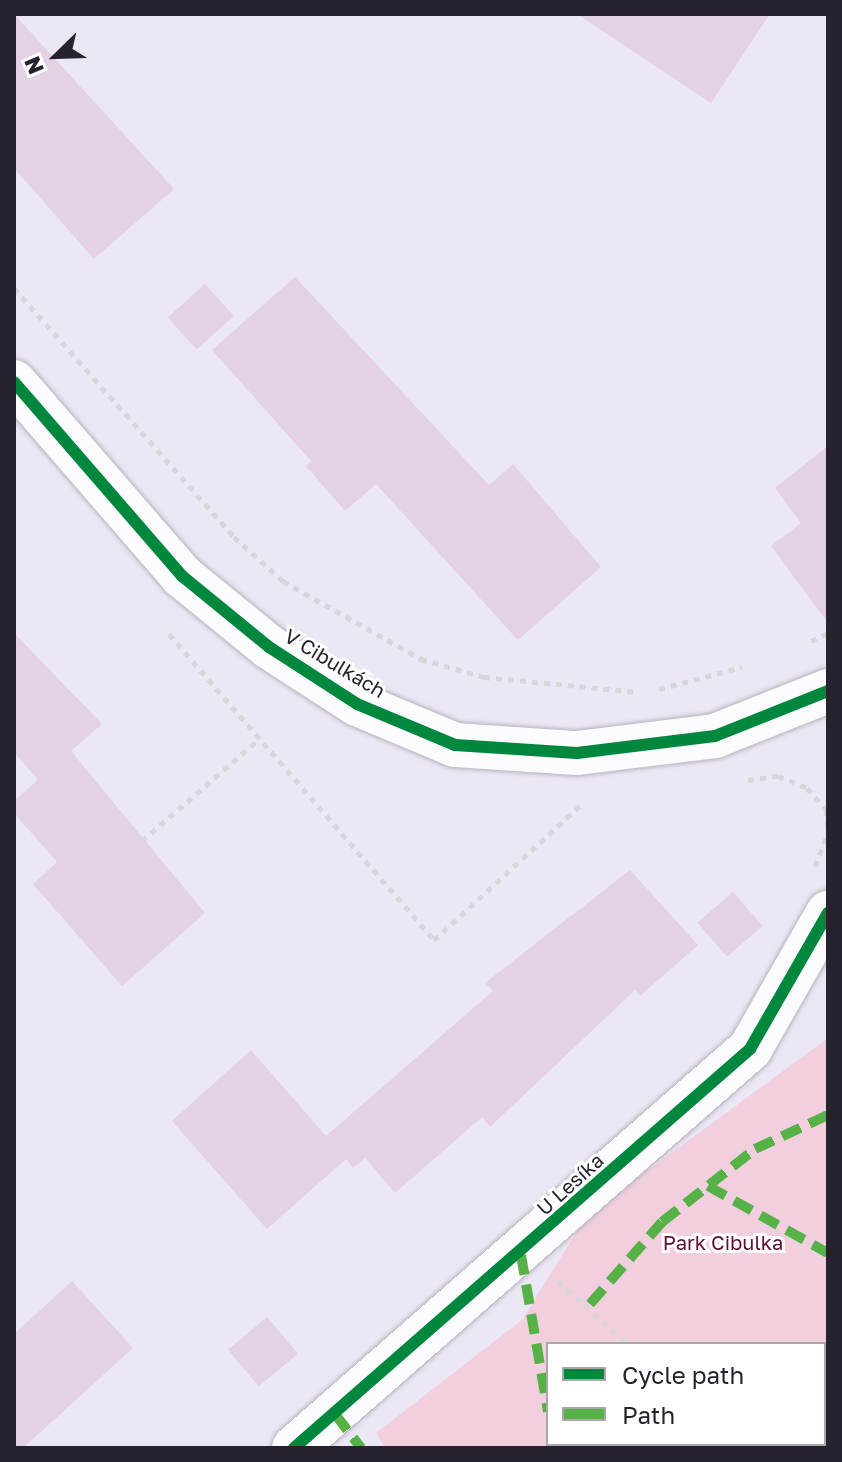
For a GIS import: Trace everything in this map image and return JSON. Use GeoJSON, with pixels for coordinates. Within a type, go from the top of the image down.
{"type":"FeatureCollection","features":[{"type":"Feature","properties":{"kind":"street","name":"V Cibulkách"},"geometry":{"type":"LineString","coordinates":[[14,382],[193,585],[269,647],[357,704],[455,745],[577,753],[715,736],[828,691]]}},
{"type":"Feature","properties":{"kind":"street","name":"U Lesíka"},"geometry":{"type":"LineString","coordinates":[[294,1448],[750,1049],[828,913]]}},
{"type":"Feature","properties":{"kind":"path"},"geometry":{"type":"LineString","coordinates":[[14,288],[234,537],[283,581],[363,631],[484,677],[587,692],[647,692],[750,664]]}},
{"type":"Feature","properties":{"kind":"path"},"geometry":{"type":"LineString","coordinates":[[159,623],[434,940],[592,794]]}},
{"type":"Feature","properties":{"kind":"path"},"geometry":{"type":"LineString","coordinates":[[805,644],[828,633]]}},
{"type":"Feature","properties":{"kind":"path"},"geometry":{"type":"LineString","coordinates":[[142,841],[259,739]]}},
{"type":"Feature","properties":{"kind":"path"},"geometry":{"type":"LineString","coordinates":[[731,782],[778,776],[807,788],[826,809],[828,826]]}},
{"type":"Feature","properties":{"kind":"path"},"geometry":{"type":"LineString","coordinates":[[590,1304],[625,1342]]}},
{"type":"Feature","properties":{"kind":"green space","name":"Park Cibulka"},"geometry":{"type":"Polygon","coordinates":[[[828,1038],[828,1448],[385,1448],[376,1433],[522,1320],[577,1231],[636,1179],[828,1038]]]}},
{"type":"Feature","properties":{"kind":"building"},"geometry":{"type":"Polygon","coordinates":[[[14,14],[174,189],[94,259],[14,168],[14,14]]]}},
{"type":"Feature","properties":{"kind":"building"},"geometry":{"type":"Polygon","coordinates":[[[577,14],[770,14],[711,103],[577,14]]]}},
{"type":"Feature","properties":{"kind":"building"},"geometry":{"type":"Polygon","coordinates":[[[295,277],[489,485],[513,464],[601,567],[518,640],[376,484],[345,511],[306,466],[311,461],[212,350],[295,277]]]}},
{"type":"Feature","properties":{"kind":"building"},"geometry":{"type":"Polygon","coordinates":[[[205,284],[234,316],[197,349],[168,317],[205,284]]]}},
{"type":"Feature","properties":{"kind":"building"},"geometry":{"type":"Polygon","coordinates":[[[828,446],[828,623],[771,546],[801,523],[775,488],[828,446]]]}},
{"type":"Feature","properties":{"kind":"building"},"geometry":{"type":"Polygon","coordinates":[[[14,633],[102,724],[71,751],[205,913],[122,986],[33,884],[57,862],[14,813],[14,801],[38,780],[14,752],[14,633]]]}},
{"type":"Feature","properties":{"kind":"building"},"geometry":{"type":"Polygon","coordinates":[[[630,870],[698,945],[640,996],[635,990],[490,1127],[482,1117],[395,1193],[365,1158],[353,1168],[346,1159],[267,1229],[172,1121],[251,1050],[326,1136],[493,991],[485,983],[630,870]]]}},
{"type":"Feature","properties":{"kind":"building"},"geometry":{"type":"Polygon","coordinates":[[[733,892],[763,926],[727,957],[698,923],[733,892]]]}},
{"type":"Feature","properties":{"kind":"building"},"geometry":{"type":"Polygon","coordinates":[[[72,1281],[133,1348],[23,1448],[14,1448],[14,1334],[72,1281]]]}},
{"type":"Feature","properties":{"kind":"building"},"geometry":{"type":"Polygon","coordinates":[[[267,1317],[298,1354],[259,1387],[228,1350],[267,1317]]]}},
{"type":"Feature","properties":{"kind":"marked path"},"geometry":{"type":"LineString","coordinates":[[590,1304],[662,1222],[755,1149],[828,1115]]}},
{"type":"Feature","properties":{"kind":"marked path"},"geometry":{"type":"LineString","coordinates":[[708,1186],[828,1253]]}},
{"type":"Feature","properties":{"kind":"marked path"},"geometry":{"type":"LineString","coordinates":[[521,1255],[546,1400]]}},
{"type":"Feature","properties":{"kind":"marked path"},"geometry":{"type":"LineString","coordinates":[[335,1414],[361,1448]]}},
{"type":"Feature","properties":{"kind":"cycle path"},"geometry":{"type":"LineString","coordinates":[[14,382],[182,576],[269,647],[357,704],[455,745],[577,753],[715,736],[828,691]]}},
{"type":"Feature","properties":{"kind":"cycle path"},"geometry":{"type":"LineString","coordinates":[[294,1448],[750,1049],[828,913]]}}]}
